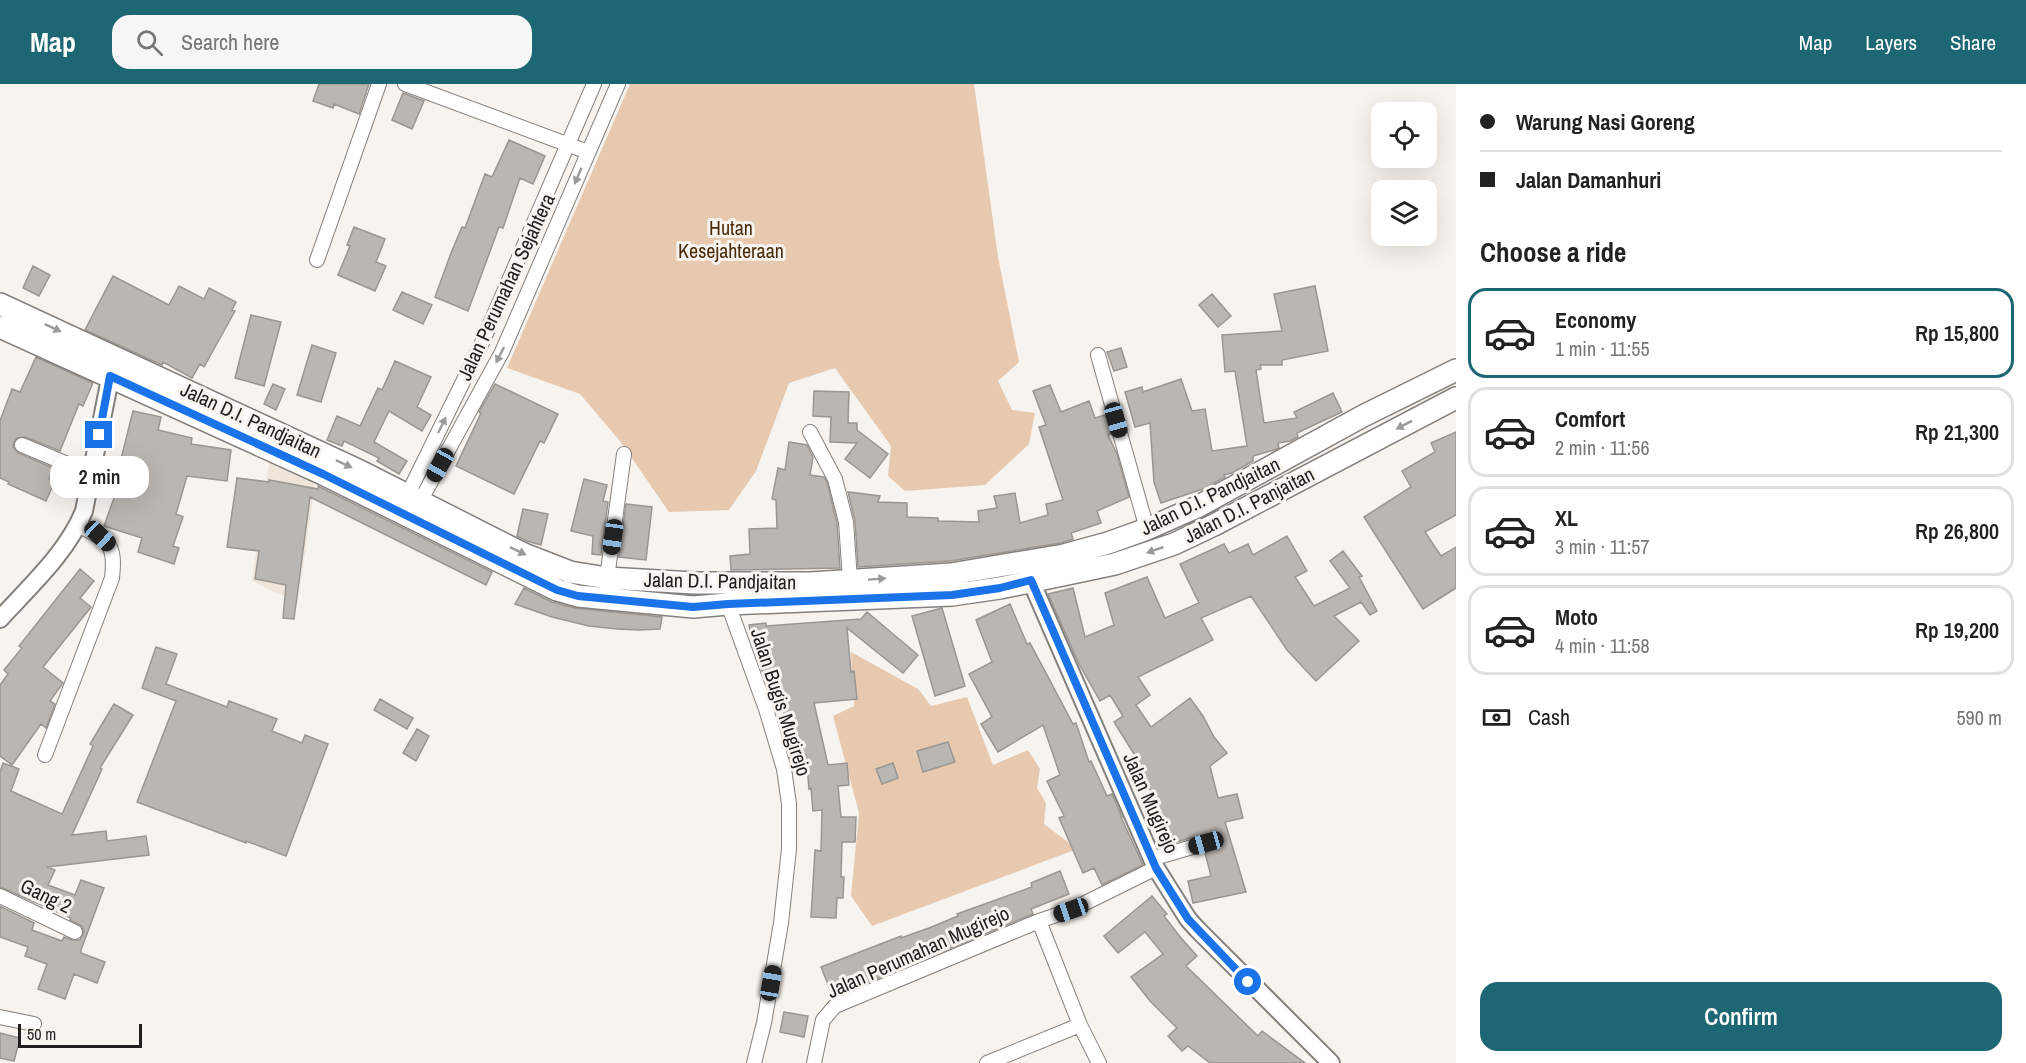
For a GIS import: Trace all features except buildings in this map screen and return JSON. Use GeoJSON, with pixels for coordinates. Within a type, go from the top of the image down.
{"type":"FeatureCollection","features":[{"type":"Feature","properties":{"kind":"highway","name":"Jalan D.I. Pandjaitan"},"geometry":{"type":"LineString","coordinates":[[0,304],[113,366]]}},
{"type":"Feature","properties":{"kind":"highway","name":"Jalan D.I. Pandjaitan"},"geometry":{"type":"LineString","coordinates":[[0,327],[113,366],[360,471],[409,507],[570,572],[607,578],[694,583],[810,583],[951,574],[1027,572],[1064,555],[1147,529],[1197,507],[1363,416],[1456,370]]}},
{"type":"Feature","properties":{"kind":"highway","name":"Jalan D.I. Panjaitan"},"geometry":{"type":"LineString","coordinates":[[409,507],[557,590],[578,596],[693,607],[952,595],[1000,588],[1027,572],[1115,564],[1174,544],[1456,398]]}},
{"type":"Feature","properties":{"kind":"street"},"geometry":{"type":"LineString","coordinates":[[317,260],[379,84]]}},
{"type":"Feature","properties":{"kind":"street"},"geometry":{"type":"LineString","coordinates":[[405,84],[588,152]]}},
{"type":"Feature","properties":{"kind":"street","name":"Jalan Perumahan Sejahtera"},"geometry":{"type":"LineString","coordinates":[[409,507],[594,84]]}},
{"type":"Feature","properties":{"kind":"street","name":"Jalan Perumahan Sejahtera"},"geometry":{"type":"LineString","coordinates":[[409,507],[502,352],[618,84]]}},
{"type":"Feature","properties":{"kind":"street"},"geometry":{"type":"LineString","coordinates":[[1098,355],[1147,529]]}},
{"type":"Feature","properties":{"kind":"street"},"geometry":{"type":"LineString","coordinates":[[0,619],[62,550],[78,525],[84,510],[113,366]]}},
{"type":"Feature","properties":{"kind":"street"},"geometry":{"type":"LineString","coordinates":[[810,432],[835,479],[846,522],[850,580]]}},
{"type":"Feature","properties":{"kind":"street"},"geometry":{"type":"LineString","coordinates":[[22,445],[91,474]]}},
{"type":"Feature","properties":{"kind":"street"},"geometry":{"type":"LineString","coordinates":[[607,578],[624,454]]}},
{"type":"Feature","properties":{"kind":"street"},"geometry":{"type":"LineString","coordinates":[[45,755],[112,578],[114,560],[112,548],[100,536],[78,525]]}},
{"type":"Feature","properties":{"kind":"street","name":"Jalan Mugirejo"},"geometry":{"type":"LineString","coordinates":[[1027,572],[1154,863],[1188,919],[1331,1063]]}},
{"type":"Feature","properties":{"kind":"street","name":"Jalan Bugis Mugirejo"},"geometry":{"type":"LineString","coordinates":[[728,604],[782,760],[789,804],[789,849],[781,923],[764,1023],[754,1063]]}},
{"type":"Feature","properties":{"kind":"street","name":"Jalan Perumahan Mugirejo"},"geometry":{"type":"LineString","coordinates":[[814,1063],[823,1020],[835,1006],[1071,910],[1154,863],[1206,843]]}},
{"type":"Feature","properties":{"kind":"street","name":"Gang 2"},"geometry":{"type":"LineString","coordinates":[[0,896],[75,932]]}},
{"type":"Feature","properties":{"kind":"street","name":"Jalan Perumahan Mugirejo"},"geometry":{"type":"LineString","coordinates":[[1040,921],[1080,1025],[1099,1063]]}},
{"type":"Feature","properties":{"kind":"street"},"geometry":{"type":"LineString","coordinates":[[0,1017],[34,1024]]}},
{"type":"Feature","properties":{"kind":"street"},"geometry":{"type":"LineString","coordinates":[[987,1063],[1080,1025]]}},
{"type":"Feature","properties":{"kind":"shaded area"},"geometry":{"type":"Polygon","coordinates":[[[270,457],[316,476],[298,603],[252,581],[270,457]]]}},
{"type":"Feature","properties":{"kind":"green space","name":"Hutan Kesejahteraan"},"geometry":{"type":"Polygon","coordinates":[[[630,84],[974,84],[998,257],[1019,362],[998,381],[1012,410],[1035,413],[1029,444],[985,485],[905,491],[888,476],[891,446],[835,368],[789,383],[756,471],[729,510],[669,512],[620,441],[580,394],[507,368],[630,84]]]}},
{"type":"Feature","properties":{"kind":"green space"},"geometry":{"type":"Polygon","coordinates":[[[851,652],[918,689],[931,706],[967,697],[993,765],[1028,750],[1040,769],[1037,788],[1046,803],[1044,824],[1077,849],[872,926],[851,896],[859,813],[833,716],[854,706],[851,652]]]}},
{"type":"Feature","properties":{"kind":"route"},"geometry":{"type":"LineString","coordinates":[[99,435],[110,376],[323,474],[557,590],[578,596],[693,607],[952,595],[1000,588],[1031,580],[1156,868],[1188,919],[1248,982]]}}]}
